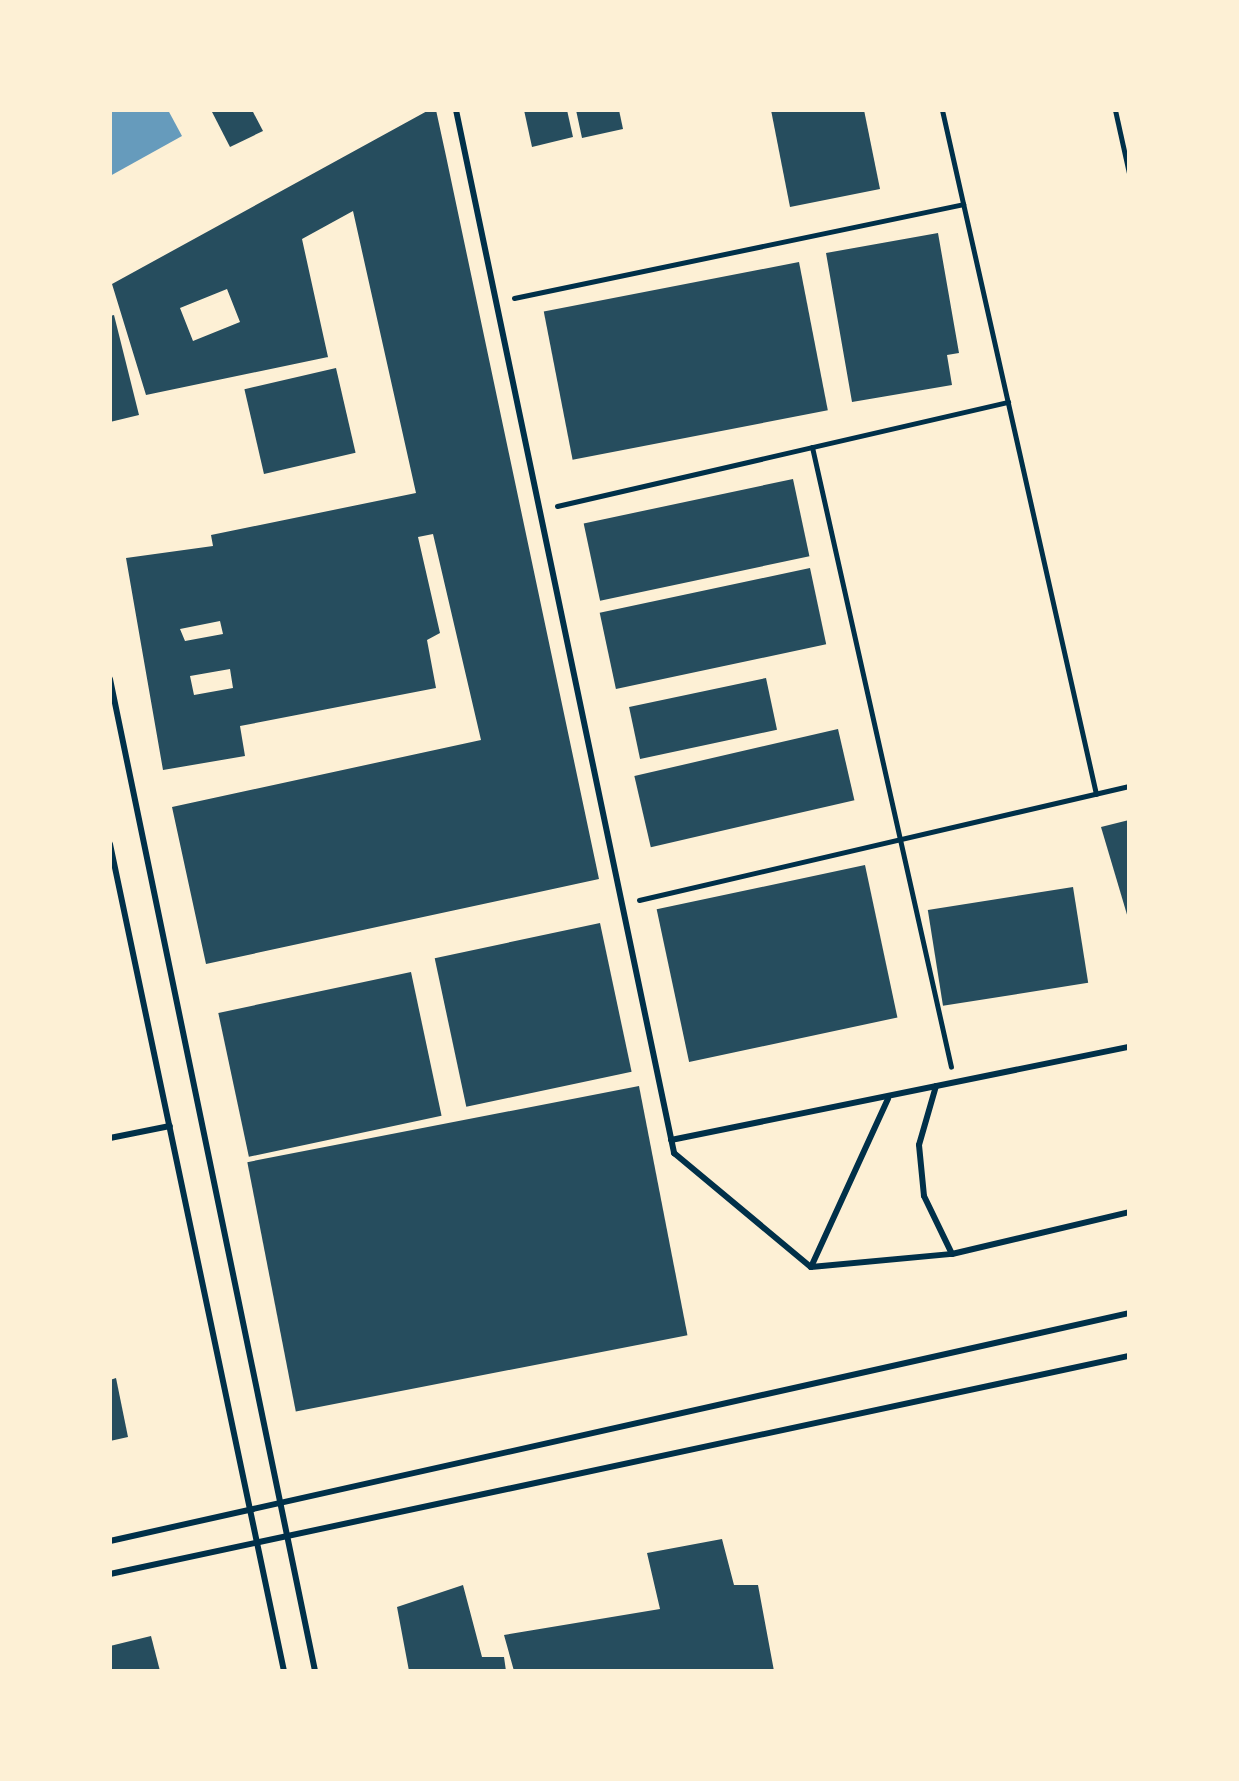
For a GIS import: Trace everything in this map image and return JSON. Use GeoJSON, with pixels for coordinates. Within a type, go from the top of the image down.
{"type":"FeatureCollection","features":[{"type":"Feature","properties":{"kind":"lane"},"geometry":{"type":"LineString","coordinates":[[456,110],[674,1153],[811,1267],[952,1254],[1129,1212]]}},
{"type":"Feature","properties":{"kind":"lane"},"geometry":{"type":"LineString","coordinates":[[110,679],[315,1671]]}},
{"type":"Feature","properties":{"kind":"lane"},"geometry":{"type":"LineString","coordinates":[[110,844],[284,1671]]}},
{"type":"Feature","properties":{"kind":"lane"},"geometry":{"type":"LineString","coordinates":[[671,1140],[888,1099],[954,1082],[1129,1047]]}},
{"type":"Feature","properties":{"kind":"lane"},"geometry":{"type":"LineString","coordinates":[[936,1086],[919,1145],[923,1183],[952,1254]]}},
{"type":"Feature","properties":{"kind":"lane"},"geometry":{"type":"LineString","coordinates":[[811,1267],[888,1099]]}},
{"type":"Feature","properties":{"kind":"lane"},"geometry":{"type":"LineString","coordinates":[[110,1138],[170,1126]]}},
{"type":"Feature","properties":{"kind":"lane"},"geometry":{"type":"LineString","coordinates":[[110,1541],[251,1512],[1129,1313]]}},
{"type":"Feature","properties":{"kind":"lane"},"geometry":{"type":"LineString","coordinates":[[110,1574],[287,1540],[1129,1356]]}},
{"type":"Feature","properties":{"kind":"path"},"geometry":{"type":"LineString","coordinates":[[942,110],[1096,794]]}},
{"type":"Feature","properties":{"kind":"path"},"geometry":{"type":"LineString","coordinates":[[1115,110],[1129,173]]}},
{"type":"Feature","properties":{"kind":"path"},"geometry":{"type":"LineString","coordinates":[[496,302],[963,204]]}},
{"type":"Feature","properties":{"kind":"path"},"geometry":{"type":"LineString","coordinates":[[539,510],[1008,402]]}},
{"type":"Feature","properties":{"kind":"path"},"geometry":{"type":"LineString","coordinates":[[812,447],[897,840],[954,1082]]}},
{"type":"Feature","properties":{"kind":"path"},"geometry":{"type":"LineString","coordinates":[[621,904],[1129,786]]}},
{"type":"Feature","properties":{"kind":"water"},"geometry":{"type":"Polygon","coordinates":[[[110,110],[168,110],[182,136],[110,176],[110,110]]]}},
{"type":"Feature","properties":{"kind":"building"},"geometry":{"type":"Polygon","coordinates":[[[211,110],[252,110],[263,131],[230,147],[211,110]]]}},
{"type":"Feature","properties":{"kind":"building"},"geometry":{"type":"Polygon","coordinates":[[[429,110],[436,110],[599,879],[206,964],[172,807],[481,740],[433,534],[418,537],[440,633],[427,640],[436,688],[240,726],[245,756],[163,770],[126,558],[213,546],[211,535],[416,493],[353,211],[302,239],[328,357],[146,395],[112,284],[429,110]],[[227,289],[180,308],[193,341],[240,322],[227,289]],[[220,621],[180,629],[185,641],[223,634],[220,621]],[[230,669],[190,676],[194,695],[233,688],[230,669]]]}},
{"type":"Feature","properties":{"kind":"building"},"geometry":{"type":"Polygon","coordinates":[[[524,110],[567,110],[573,137],[532,147],[524,110]]]}},
{"type":"Feature","properties":{"kind":"building"},"geometry":{"type":"Polygon","coordinates":[[[576,110],[619,110],[623,129],[582,138],[576,110]]]}},
{"type":"Feature","properties":{"kind":"building"},"geometry":{"type":"Polygon","coordinates":[[[771,110],[864,110],[880,189],[790,207],[771,110]]]}},
{"type":"Feature","properties":{"kind":"building"},"geometry":{"type":"Polygon","coordinates":[[[938,233],[959,353],[947,355],[952,385],[852,402],[826,253],[938,233]]]}},
{"type":"Feature","properties":{"kind":"building"},"geometry":{"type":"Polygon","coordinates":[[[799,262],[828,410],[573,460],[544,312],[799,262]]]}},
{"type":"Feature","properties":{"kind":"building"},"geometry":{"type":"Polygon","coordinates":[[[114,315],[139,415],[110,422],[110,316],[114,315]]]}},
{"type":"Feature","properties":{"kind":"building"},"geometry":{"type":"Polygon","coordinates":[[[336,368],[356,453],[264,474],[244,389],[336,368]]]}},
{"type":"Feature","properties":{"kind":"building"},"geometry":{"type":"Polygon","coordinates":[[[793,479],[809,556],[600,601],[584,523],[793,479]]]}},
{"type":"Feature","properties":{"kind":"building"},"geometry":{"type":"Polygon","coordinates":[[[810,568],[826,644],[616,689],[600,613],[810,568]]]}},
{"type":"Feature","properties":{"kind":"building"},"geometry":{"type":"Polygon","coordinates":[[[766,678],[777,730],[640,759],[629,707],[766,678]]]}},
{"type":"Feature","properties":{"kind":"building"},"geometry":{"type":"Polygon","coordinates":[[[838,729],[854,800],[651,847],[634,776],[838,729]]]}},
{"type":"Feature","properties":{"kind":"building"},"geometry":{"type":"Polygon","coordinates":[[[1129,820],[1129,918],[1128,918],[1101,827],[1129,820]]]}},
{"type":"Feature","properties":{"kind":"building"},"geometry":{"type":"Polygon","coordinates":[[[865,865],[897,1018],[689,1062],[657,909],[865,865]]]}},
{"type":"Feature","properties":{"kind":"building"},"geometry":{"type":"Polygon","coordinates":[[[1073,887],[1088,983],[943,1006],[928,910],[1073,887]]]}},
{"type":"Feature","properties":{"kind":"building"},"geometry":{"type":"Polygon","coordinates":[[[600,923],[632,1072],[466,1107],[435,958],[600,923]]]}},
{"type":"Feature","properties":{"kind":"building"},"geometry":{"type":"Polygon","coordinates":[[[411,972],[442,1116],[249,1157],[218,1013],[411,972]]]}},
{"type":"Feature","properties":{"kind":"building"},"geometry":{"type":"Polygon","coordinates":[[[639,1086],[687,1335],[296,1411],[247,1162],[639,1086]]]}},
{"type":"Feature","properties":{"kind":"building"},"geometry":{"type":"Polygon","coordinates":[[[116,1378],[128,1437],[110,1441],[110,1380],[116,1378]]]}},
{"type":"Feature","properties":{"kind":"building"},"geometry":{"type":"Polygon","coordinates":[[[722,1539],[734,1585],[758,1585],[774,1671],[514,1671],[504,1635],[660,1609],[647,1553],[722,1539]]]}},
{"type":"Feature","properties":{"kind":"building"},"geometry":{"type":"Polygon","coordinates":[[[463,1585],[482,1657],[504,1657],[506,1671],[409,1671],[397,1607],[463,1585]]]}},
{"type":"Feature","properties":{"kind":"building"},"geometry":{"type":"Polygon","coordinates":[[[151,1636],[160,1671],[110,1671],[110,1646],[151,1636]]]}}]}
